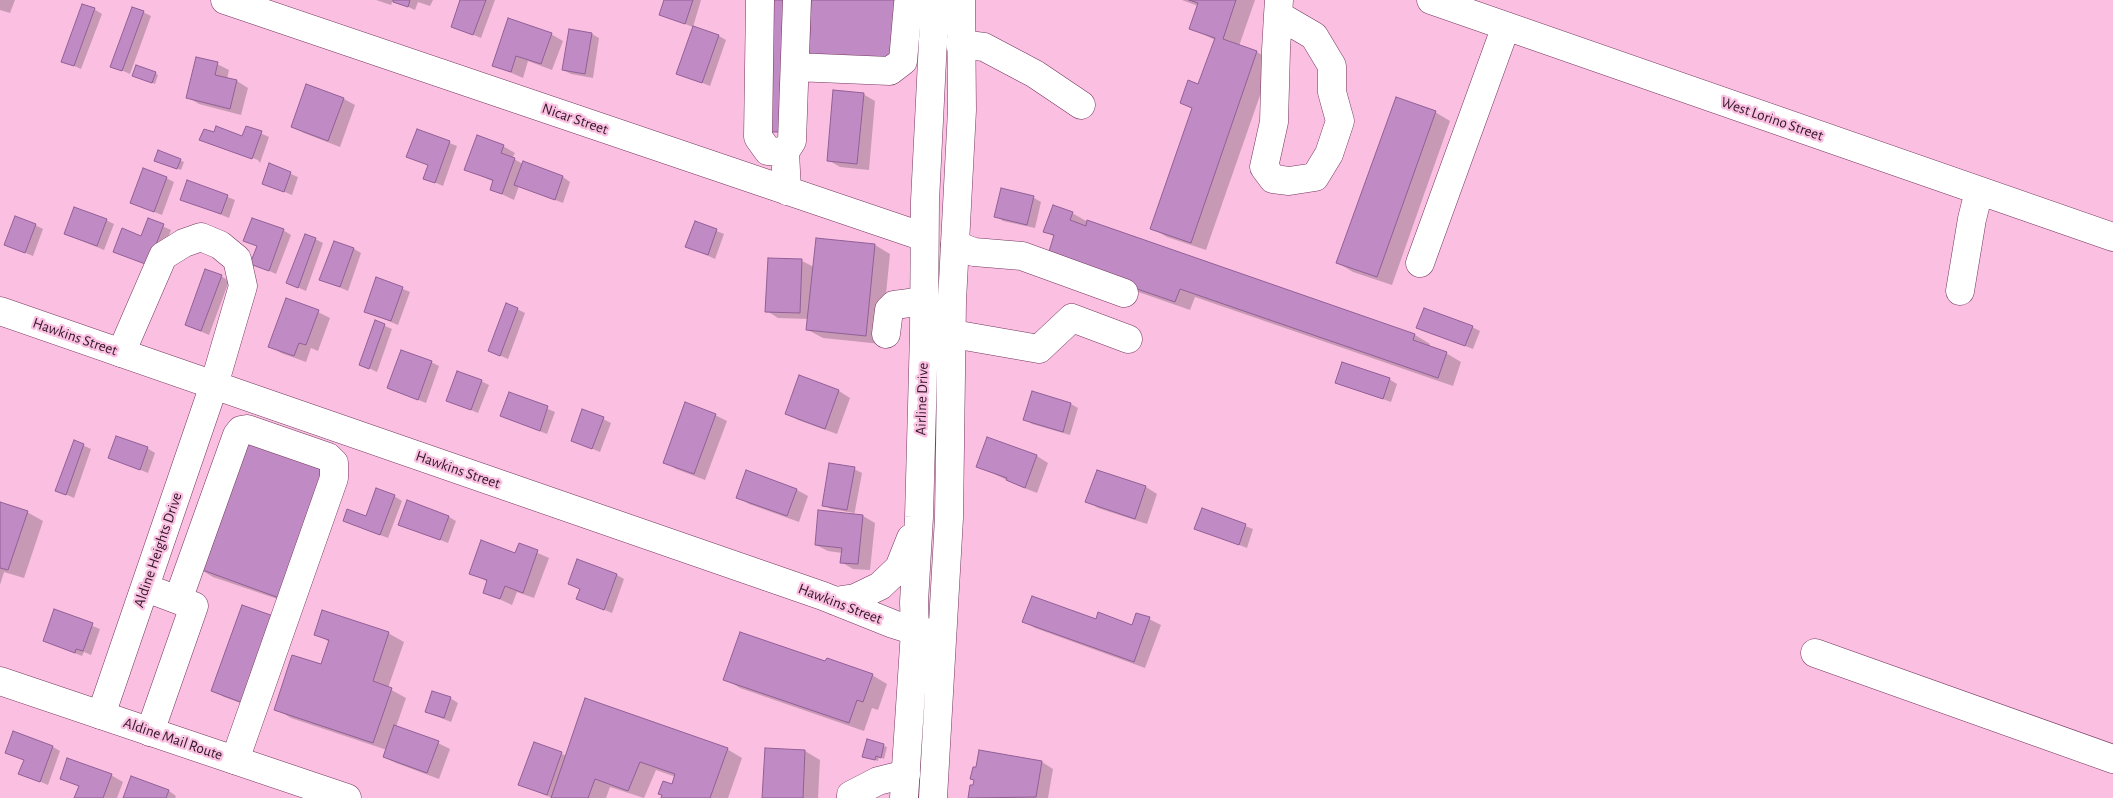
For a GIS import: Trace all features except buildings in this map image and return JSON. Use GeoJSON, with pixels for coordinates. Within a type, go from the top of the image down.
{"type":"FeatureCollection","features":[{"type":"Feature","properties":{"kind":"main road","name":"Nicar Street"},"geometry":{"type":"LineString","coordinates":[[225,0],[924,237]]}},
{"type":"Feature","properties":{"kind":"main road"},"geometry":{"type":"LineString","coordinates":[[760,0],[758,137],[768,151],[785,152]]}},
{"type":"Feature","properties":{"kind":"main road"},"geometry":{"type":"LineString","coordinates":[[787,191],[785,152],[792,141],[797,0]]}},
{"type":"Feature","properties":{"kind":"main road","name":"Airline Drive"},"geometry":{"type":"LineString","coordinates":[[933,798],[949,518],[952,301],[962,110],[960,0]]}},
{"type":"Feature","properties":{"kind":"main road","name":"West Lorino Street"},"geometry":{"type":"LineString","coordinates":[[1431,0],[2113,237]]}},
{"type":"Feature","properties":{"kind":"main road"},"geometry":{"type":"LineString","coordinates":[[795,67],[890,71],[903,61],[908,2]]}},
{"type":"Feature","properties":{"kind":"main road"},"geometry":{"type":"LineString","coordinates":[[908,2],[917,12],[935,8]]}},
{"type":"Feature","properties":{"kind":"main road","name":"Airline Drive"},"geometry":{"type":"LineString","coordinates":[[905,786],[915,631],[914,602],[919,517],[924,237],[935,8]]}},
{"type":"Feature","properties":{"kind":"main road"},"geometry":{"type":"LineString","coordinates":[[1279,8],[1314,36],[1332,66],[1332,92],[1340,121],[1329,154],[1315,177],[1290,181],[1273,179],[1264,167],[1274,122],[1279,8]]}},
{"type":"Feature","properties":{"kind":"main road"},"geometry":{"type":"LineString","coordinates":[[1420,264],[1506,26]]}},
{"type":"Feature","properties":{"kind":"main road"},"geometry":{"type":"LineString","coordinates":[[960,44],[984,47],[1035,74],[1081,106]]}},
{"type":"Feature","properties":{"kind":"main road"},"geometry":{"type":"LineString","coordinates":[[1960,291],[1972,219],[1979,191]]}},
{"type":"Feature","properties":{"kind":"main road","name":"Aldine Heights Drive"},"geometry":{"type":"LineString","coordinates":[[101,715],[214,385],[243,286],[237,258],[220,245],[201,237],[184,243],[164,256],[121,353]]}},
{"type":"Feature","properties":{"kind":"main road"},"geometry":{"type":"LineString","coordinates":[[955,245],[974,252],[1022,256],[1124,293]]}},
{"type":"Feature","properties":{"kind":"main road"},"geometry":{"type":"LineString","coordinates":[[886,334],[889,310],[894,305],[924,301]]}},
{"type":"Feature","properties":{"kind":"main road","name":"Hawkins Street"},"geometry":{"type":"LineString","coordinates":[[0,311],[836,601],[915,631],[942,634]]}},
{"type":"Feature","properties":{"kind":"main road"},"geometry":{"type":"LineString","coordinates":[[953,334],[1039,348],[1072,318],[1128,339]]}},
{"type":"Feature","properties":{"kind":"main road"},"geometry":{"type":"LineString","coordinates":[[178,600],[237,435],[241,430],[247,429],[328,457],[334,463],[334,478],[234,760]]}},
{"type":"Feature","properties":{"kind":"main road"},"geometry":{"type":"LineString","coordinates":[[836,601],[855,598],[880,586],[899,568],[919,517]]}},
{"type":"Feature","properties":{"kind":"main road"},"geometry":{"type":"LineString","coordinates":[[146,588],[194,606],[150,732]]}},
{"type":"Feature","properties":{"kind":"main road"},"geometry":{"type":"LineString","coordinates":[[1815,653],[2113,759]]}},
{"type":"Feature","properties":{"kind":"main road","name":"Aldine Mail Route"},"geometry":{"type":"LineString","coordinates":[[0,681],[347,798]]}},
{"type":"Feature","properties":{"kind":"main road"},"geometry":{"type":"LineString","coordinates":[[851,798],[851,795],[878,781],[905,786]]}}]}
